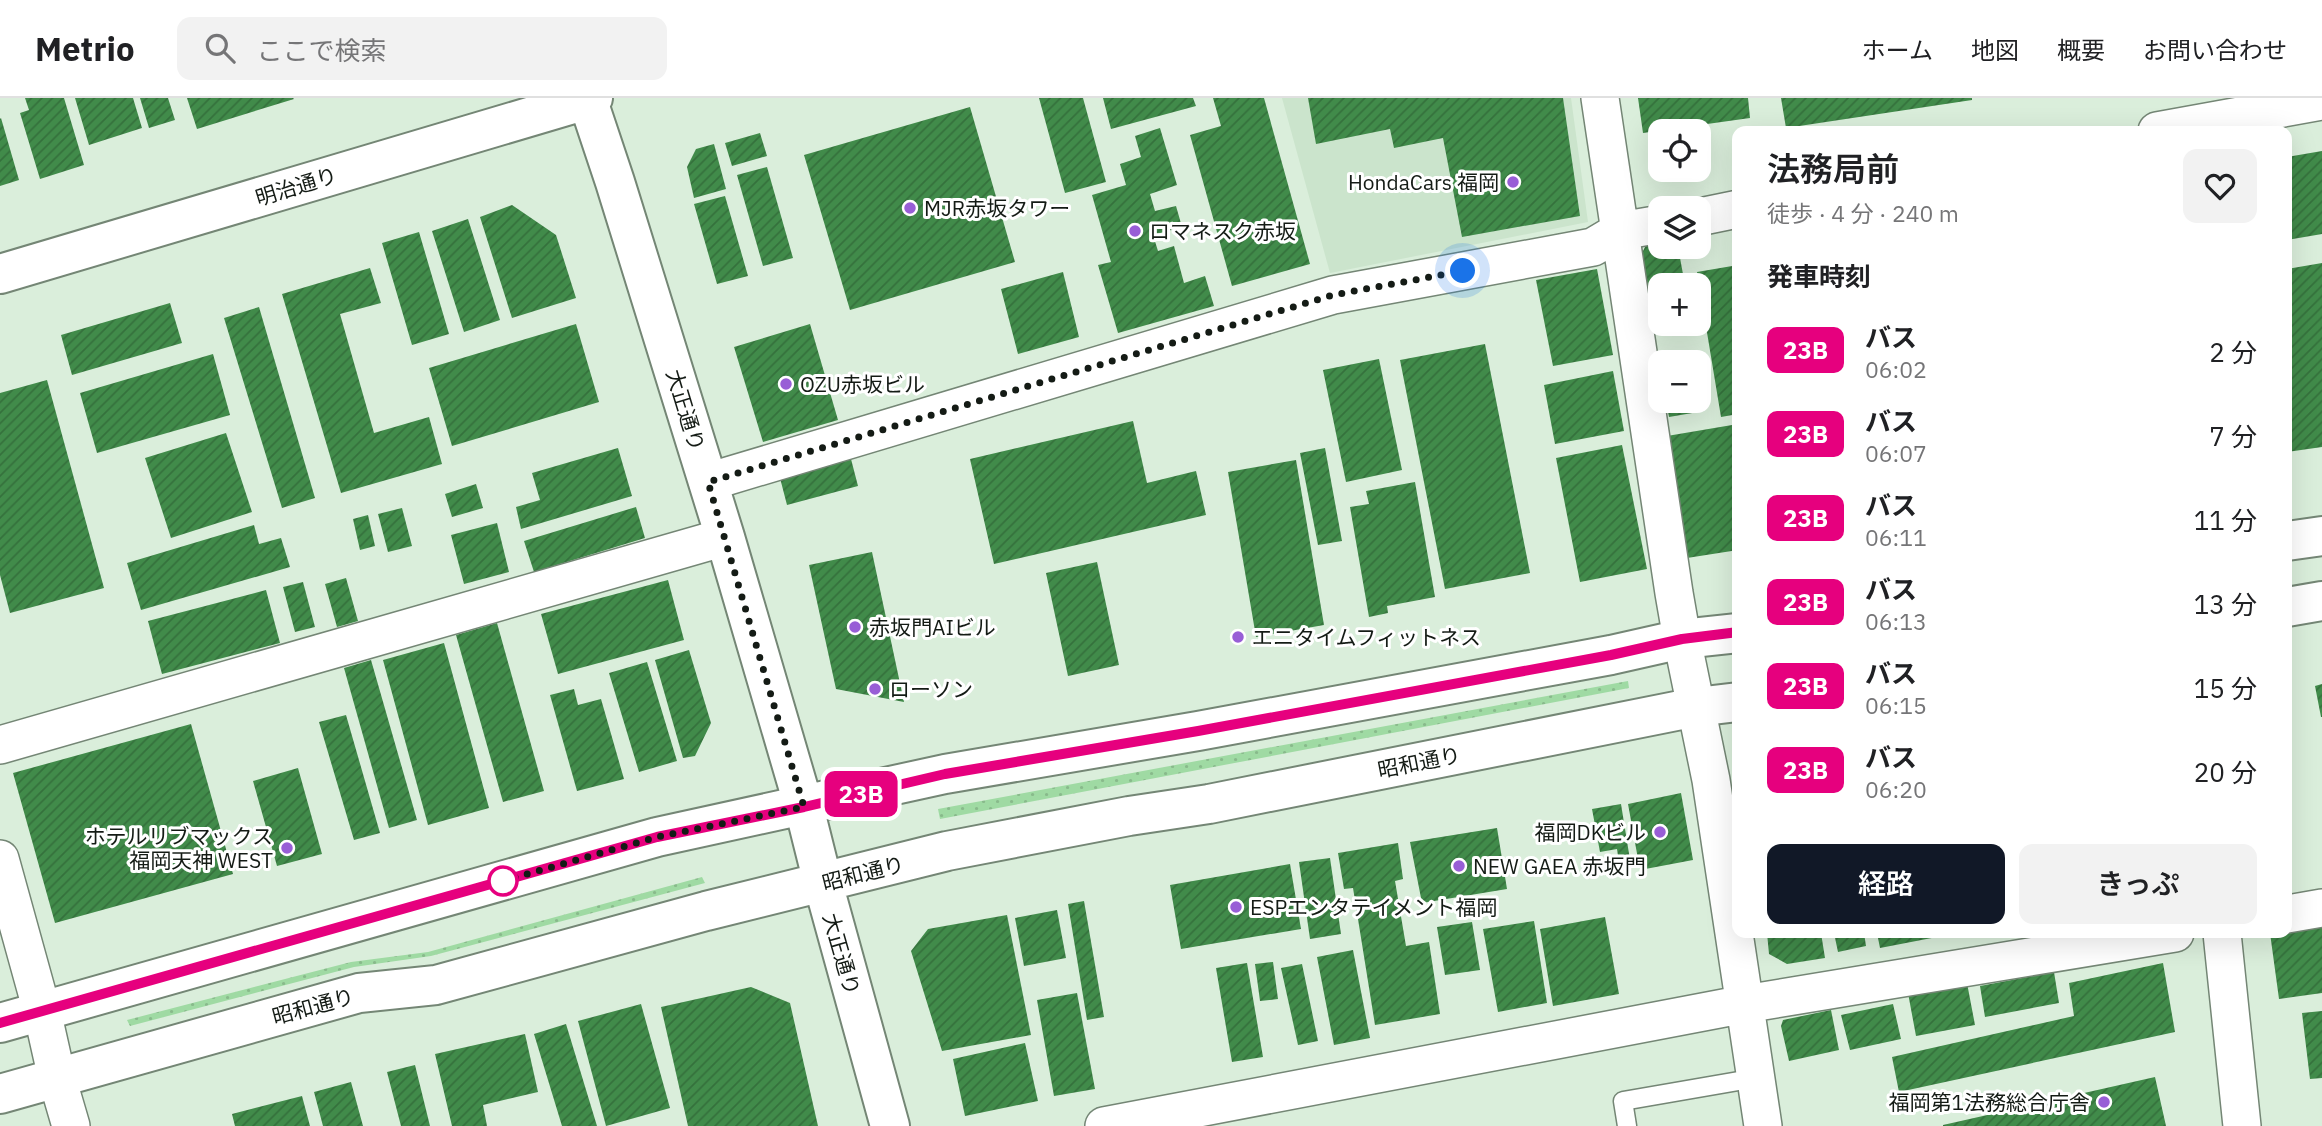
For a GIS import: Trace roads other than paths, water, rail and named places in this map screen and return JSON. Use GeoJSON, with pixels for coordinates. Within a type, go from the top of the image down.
{"type":"FeatureCollection","features":[{"type":"Feature","properties":{"kind":"street","name":"明治通り"},"geometry":{"type":"LineString","coordinates":[[0,274],[589,98]]}},
{"type":"Feature","properties":{"kind":"street","name":"大正通り"},"geometry":{"type":"LineString","coordinates":[[589,98],[725,537],[804,807],[890,1126]]}},
{"type":"Feature","properties":{"kind":"street"},"geometry":{"type":"LineString","coordinates":[[1600,98],[1682,639],[1712,780],[1732,916]]}},
{"type":"Feature","properties":{"kind":"street"},"geometry":{"type":"LineString","coordinates":[[2184,126],[2322,100]]}},
{"type":"Feature","properties":{"kind":"street"},"geometry":{"type":"LineString","coordinates":[[1711,214],[1732,210]]}},
{"type":"Feature","properties":{"kind":"street"},"geometry":{"type":"LineString","coordinates":[[708,482],[1333,295],[1594,247],[1620,231],[1648,226]]}},
{"type":"Feature","properties":{"kind":"street"},"geometry":{"type":"LineString","coordinates":[[2292,540],[2322,536]]}},
{"type":"Feature","properties":{"kind":"street"},"geometry":{"type":"LineString","coordinates":[[0,745],[725,537]]}},
{"type":"Feature","properties":{"kind":"street"},"geometry":{"type":"LineString","coordinates":[[2292,606],[2322,601]]}},
{"type":"Feature","properties":{"kind":"street"},"geometry":{"type":"LineString","coordinates":[[0,1023],[657,837],[804,807],[945,774],[1198,731],[1611,655],[1682,639],[1732,633]]}},
{"type":"Feature","properties":{"kind":"street","name":"昭和通り"},"geometry":{"type":"LineString","coordinates":[[0,1094],[359,993],[436,985],[706,911],[947,851],[1129,816],[1209,804],[1696,707],[1732,703]]}},
{"type":"Feature","properties":{"kind":"street"},"geometry":{"type":"LineString","coordinates":[[0,859],[71,1126]]}},
{"type":"Feature","properties":{"kind":"street"},"geometry":{"type":"LineString","coordinates":[[2292,913],[2322,908]]}},
{"type":"Feature","properties":{"kind":"street"},"geometry":{"type":"LineString","coordinates":[[1735,938],[1763,1126]]}},
{"type":"Feature","properties":{"kind":"street"},"geometry":{"type":"LineString","coordinates":[[1104,1126],[1745,1004],[2145,938]]}},
{"type":"Feature","properties":{"kind":"street"},"geometry":{"type":"LineString","coordinates":[[2223,938],[2242,1126]]}},
{"type":"Feature","properties":{"kind":"lane"},"geometry":{"type":"LineString","coordinates":[[1627,1126],[1623,1101],[1756,1078]]}},
{"type":"Feature","properties":{"kind":"place","name":"HondaCars 福岡"},"geometry":{"type":"Point","coordinates":[1513,182]}},
{"type":"Feature","properties":{"kind":"place","name":"MJR赤坂タワー"},"geometry":{"type":"Point","coordinates":[910,208]}},
{"type":"Feature","properties":{"kind":"place","name":"ロマネスク赤坂"},"geometry":{"type":"Point","coordinates":[1135,231]}},
{"type":"Feature","properties":{"kind":"place","name":"OZU赤坂ビル"},"geometry":{"type":"Point","coordinates":[786,384]}},
{"type":"Feature","properties":{"kind":"place","name":"赤坂門AIビル"},"geometry":{"type":"Point","coordinates":[855,627]}},
{"type":"Feature","properties":{"kind":"place","name":"エニタイムフィットネス"},"geometry":{"type":"Point","coordinates":[1238,637]}},
{"type":"Feature","properties":{"kind":"place","name":"ローソン"},"geometry":{"type":"Point","coordinates":[875,689]}},
{"type":"Feature","properties":{"kind":"place","name":"福岡DKビル"},"geometry":{"type":"Point","coordinates":[1660,832]}},
{"type":"Feature","properties":{"kind":"place","name":"ホテルリブマックス 福岡天神 WEST"},"geometry":{"type":"Point","coordinates":[287,848]}},
{"type":"Feature","properties":{"kind":"place","name":"NEW GAEA 赤坂門"},"geometry":{"type":"Point","coordinates":[1459,866]}},
{"type":"Feature","properties":{"kind":"place","name":"ESPエンタテイメント福岡"},"geometry":{"type":"Point","coordinates":[1236,907]}},
{"type":"Feature","properties":{"kind":"place","name":"福岡第1法務総合庁舎"},"geometry":{"type":"Point","coordinates":[2104,1102]}}]}
